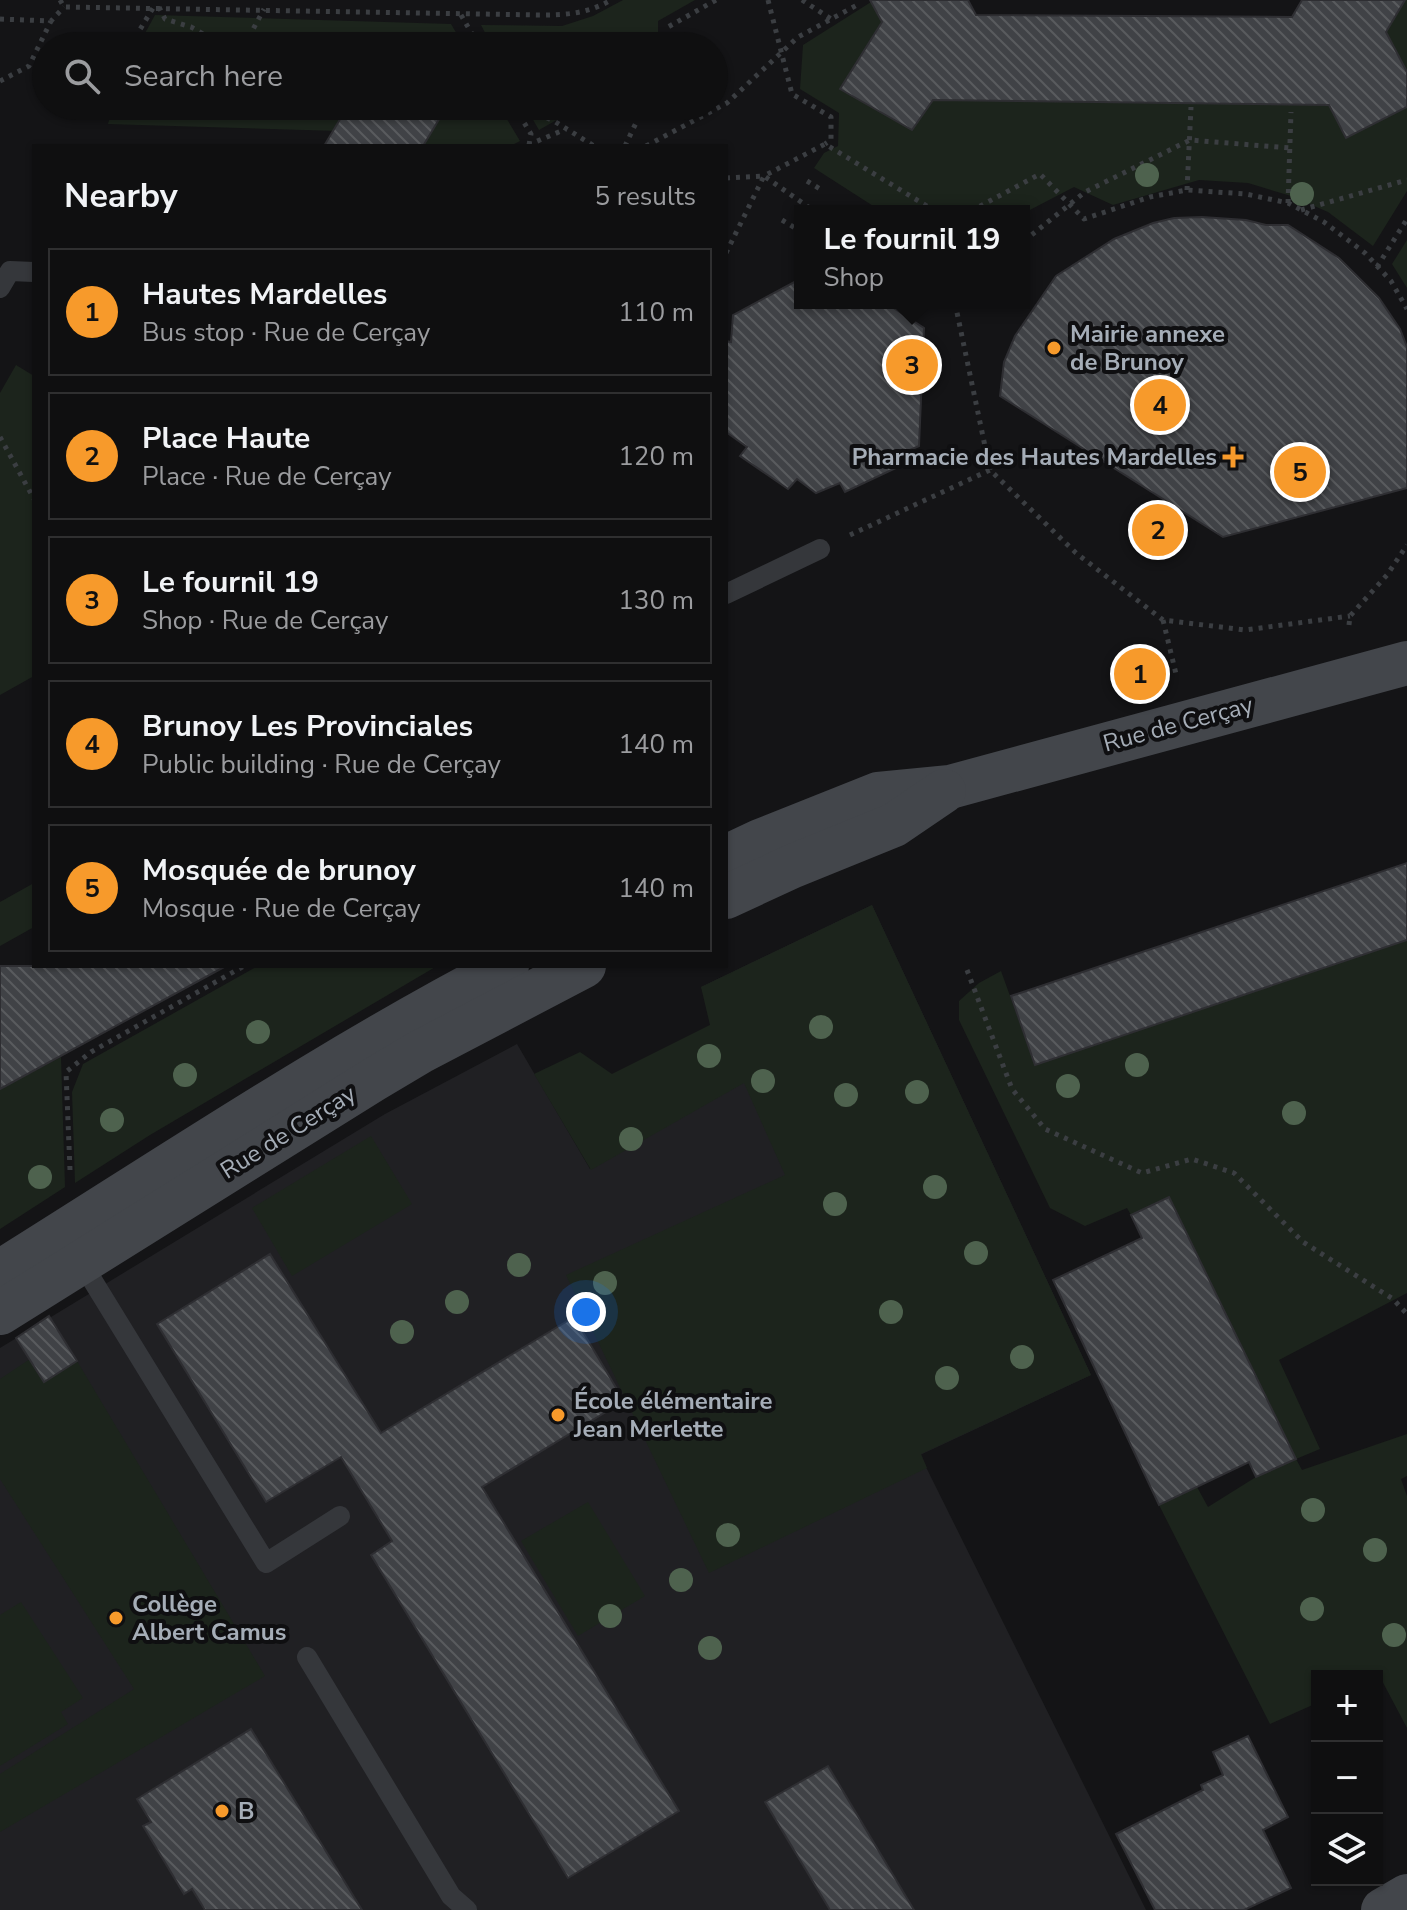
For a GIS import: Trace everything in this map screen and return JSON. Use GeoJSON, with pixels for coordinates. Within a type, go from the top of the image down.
{"type":"FeatureCollection","features":[{"type":"Feature","properties":{"kind":"street","name":"Rue de Cerçay"},"geometry":{"type":"LineString","coordinates":[[728,856],[878,794],[950,787],[1407,663]]}},
{"type":"Feature","properties":{"kind":"street","name":"Rue de Cerçay"},"geometry":{"type":"LineString","coordinates":[[728,896],[894,825],[950,787]]}},
{"type":"Feature","properties":{"kind":"street","name":"Rue de Cerçay"},"geometry":{"type":"LineString","coordinates":[[0,1313],[72,1247],[195,1146],[503,968]]}},
{"type":"Feature","properties":{"kind":"street","name":"Rue de Cerçay"},"geometry":{"type":"LineString","coordinates":[[0,1272],[72,1247],[408,1059],[580,968]]}},
{"type":"Feature","properties":{"kind":"lane"},"geometry":{"type":"LineString","coordinates":[[0,288],[10,271],[32,272]]}},
{"type":"Feature","properties":{"kind":"lane"},"geometry":{"type":"LineString","coordinates":[[728,593],[820,549]]}},
{"type":"Feature","properties":{"kind":"lane"},"geometry":{"type":"LineString","coordinates":[[72,1247],[266,1563],[340,1516]]}},
{"type":"Feature","properties":{"kind":"lane"},"geometry":{"type":"LineString","coordinates":[[307,1657],[451,1896],[467,1910]]}},
{"type":"Feature","properties":{"kind":"path"},"geometry":{"type":"LineString","coordinates":[[60,0],[64,7]]}},
{"type":"Feature","properties":{"kind":"path"},"geometry":{"type":"LineString","coordinates":[[46,32],[64,7],[570,15],[611,0]]}},
{"type":"Feature","properties":{"kind":"path"},"geometry":{"type":"LineString","coordinates":[[668,32],[668,27],[716,0]]}},
{"type":"Feature","properties":{"kind":"path"},"geometry":{"type":"LineString","coordinates":[[728,178],[764,176],[831,140],[831,117],[792,94],[768,0]]}},
{"type":"Feature","properties":{"kind":"path"},"geometry":{"type":"LineString","coordinates":[[802,0],[831,19]]}},
{"type":"Feature","properties":{"kind":"path"},"geometry":{"type":"LineString","coordinates":[[728,102],[798,37],[859,4]]}},
{"type":"Feature","properties":{"kind":"path"},"geometry":{"type":"LineString","coordinates":[[139,32],[156,7]]}},
{"type":"Feature","properties":{"kind":"path"},"geometry":{"type":"LineString","coordinates":[[156,7],[165,19],[200,32]]}},
{"type":"Feature","properties":{"kind":"path"},"geometry":{"type":"LineString","coordinates":[[252,32],[264,9]]}},
{"type":"Feature","properties":{"kind":"path"},"geometry":{"type":"LineString","coordinates":[[461,14],[471,32]]}},
{"type":"Feature","properties":{"kind":"path"},"geometry":{"type":"LineString","coordinates":[[0,19],[51,21]]}},
{"type":"Feature","properties":{"kind":"path"},"geometry":{"type":"LineString","coordinates":[[0,81],[29,66],[32,60]]}},
{"type":"Feature","properties":{"kind":"path"},"geometry":{"type":"LineString","coordinates":[[1187,190],[1191,107]]}},
{"type":"Feature","properties":{"kind":"path"},"geometry":{"type":"LineString","coordinates":[[1288,203],[1291,112]]}},
{"type":"Feature","properties":{"kind":"path"},"geometry":{"type":"LineString","coordinates":[[524,120],[531,134],[528,144]]}},
{"type":"Feature","properties":{"kind":"path"},"geometry":{"type":"LineString","coordinates":[[546,120],[591,144]]}},
{"type":"Feature","properties":{"kind":"path"},"geometry":{"type":"LineString","coordinates":[[626,144],[637,120]]}},
{"type":"Feature","properties":{"kind":"path"},"geometry":{"type":"LineString","coordinates":[[650,144],[695,120]]}},
{"type":"Feature","properties":{"kind":"path"},"geometry":{"type":"LineString","coordinates":[[532,144],[566,129]]}},
{"type":"Feature","properties":{"kind":"path"},"geometry":{"type":"LineString","coordinates":[[1030,236],[1085,192],[1190,140],[1290,148]]}},
{"type":"Feature","properties":{"kind":"path"},"geometry":{"type":"LineString","coordinates":[[822,146],[925,205]]}},
{"type":"Feature","properties":{"kind":"path"},"geometry":{"type":"LineString","coordinates":[[982,205],[1040,174],[1084,219],[1150,197],[1187,190],[1246,194],[1288,203],[1334,230],[1365,253],[1391,281],[1407,309]]}},
{"type":"Feature","properties":{"kind":"path"},"geometry":{"type":"LineString","coordinates":[[764,176],[805,205]]}},
{"type":"Feature","properties":{"kind":"path"},"geometry":{"type":"LineString","coordinates":[[728,249],[764,176]]}},
{"type":"Feature","properties":{"kind":"path"},"geometry":{"type":"LineString","coordinates":[[1301,210],[1407,180]]}},
{"type":"Feature","properties":{"kind":"path"},"geometry":{"type":"LineString","coordinates":[[807,181],[820,189]]}},
{"type":"Feature","properties":{"kind":"path"},"geometry":{"type":"LineString","coordinates":[[1377,267],[1407,219]]}},
{"type":"Feature","properties":{"kind":"path"},"geometry":{"type":"LineString","coordinates":[[782,220],[794,227]]}},
{"type":"Feature","properties":{"kind":"path"},"geometry":{"type":"LineString","coordinates":[[956,309],[990,470],[1076,553],[1163,620],[1245,630],[1350,616]]}},
{"type":"Feature","properties":{"kind":"path"},"geometry":{"type":"LineString","coordinates":[[0,437],[32,495]]}},
{"type":"Feature","properties":{"kind":"path"},"geometry":{"type":"LineString","coordinates":[[820,549],[990,470]]}},
{"type":"Feature","properties":{"kind":"path"},"geometry":{"type":"LineString","coordinates":[[1349,625],[1350,616],[1387,575],[1407,545]]}},
{"type":"Feature","properties":{"kind":"path"},"geometry":{"type":"LineString","coordinates":[[1163,620],[1177,678]]}},
{"type":"Feature","properties":{"kind":"path"},"geometry":{"type":"LineString","coordinates":[[71,1184],[66,1072],[91,1052],[240,968]]}},
{"type":"Feature","properties":{"kind":"path"},"geometry":{"type":"LineString","coordinates":[[967,970],[1012,1089],[1045,1129],[1142,1173],[1192,1159],[1234,1173],[1303,1242],[1393,1299],[1407,1314]]}},
{"type":"Feature","properties":{"kind":"shaded area"},"geometry":{"type":"Polygon","coordinates":[[[623,0],[695,0],[658,21],[658,32],[485,32],[481,25],[562,26],[593,16],[623,0]]]}},
{"type":"Feature","properties":{"kind":"shaded area"},"geometry":{"type":"Polygon","coordinates":[[[1407,0],[1407,72],[1381,40],[1407,0]]]}},
{"type":"Feature","properties":{"kind":"shaded area"},"geometry":{"type":"Polygon","coordinates":[[[871,2],[884,25],[879,35],[874,34],[841,89],[912,130],[937,93],[943,100],[1319,105],[1325,98],[1346,138],[1407,107],[1407,191],[1373,246],[1328,212],[1291,196],[1248,183],[1199,180],[1113,205],[1074,187],[1030,210],[1030,205],[872,205],[814,168],[824,153],[838,146],[839,113],[800,89],[803,45],[871,2]]]}},
{"type":"Feature","properties":{"kind":"shaded area"},"geometry":{"type":"Polygon","coordinates":[[[155,15],[451,24],[456,32],[146,32],[155,15]]]}},
{"type":"Feature","properties":{"kind":"shaded area"},"geometry":{"type":"Polygon","coordinates":[[[109,120],[340,120],[339,131],[108,124],[109,120]]]}},
{"type":"Feature","properties":{"kind":"shaded area"},"geometry":{"type":"Polygon","coordinates":[[[439,120],[507,120],[520,141],[514,144],[424,144],[439,120]]]}},
{"type":"Feature","properties":{"kind":"shaded area"},"geometry":{"type":"Polygon","coordinates":[[[533,120],[556,120],[539,130],[533,120]]]}},
{"type":"Feature","properties":{"kind":"shaded area"},"geometry":{"type":"Polygon","coordinates":[[[1407,240],[1407,288],[1392,264],[1407,240]]]}},
{"type":"Feature","properties":{"kind":"shaded area"},"geometry":{"type":"Polygon","coordinates":[[[16,365],[32,375],[32,677],[0,695],[0,393],[16,365]]]}},
{"type":"Feature","properties":{"kind":"shaded area"},"geometry":{"type":"Polygon","coordinates":[[[32,884],[32,928],[0,946],[0,902],[32,884]]]}},
{"type":"Feature","properties":{"kind":"shaded area","name":"École élémentaire Jean Merlette"},"geometry":{"type":"Polygon","coordinates":[[[872,905],[1091,1375],[920,1455],[1146,1910],[0,1910],[0,1348],[385,1114],[517,1044],[590,1169],[744,1082],[701,987],[872,905]]]}},
{"type":"Feature","properties":{"kind":"shaded area"},"geometry":{"type":"Polygon","coordinates":[[[872,905],[1091,1375],[921,1454],[927,1468],[709,1573],[566,1275],[785,1175],[744,1083],[591,1170],[534,1074],[580,1052],[612,1074],[710,1025],[701,987],[872,905]]]}},
{"type":"Feature","properties":{"kind":"shaded area"},"geometry":{"type":"Polygon","coordinates":[[[1407,940],[1407,1293],[1279,1360],[1320,1449],[1296,1459],[1302,1470],[1407,1434],[1407,1476],[1401,1479],[1407,1496],[1407,1728],[1383,1683],[1383,1670],[1311,1670],[1311,1706],[1270,1724],[1159,1505],[1197,1487],[1208,1507],[1256,1477],[1295,1458],[1169,1197],[1131,1215],[1127,1208],[1085,1226],[1050,1208],[959,1020],[959,1001],[979,983],[1001,971],[1035,1065],[1407,940]]]}},
{"type":"Feature","properties":{"kind":"shaded area"},"geometry":{"type":"Polygon","coordinates":[[[254,968],[434,968],[150,1135],[75,1183],[72,1092],[83,1064],[254,968]]]}},
{"type":"Feature","properties":{"kind":"shaded area"},"geometry":{"type":"Polygon","coordinates":[[[61,1057],[65,1187],[0,1229],[0,1089],[61,1057]]]}},
{"type":"Feature","properties":{"kind":"shaded area"},"geometry":{"type":"Polygon","coordinates":[[[371,1136],[412,1204],[292,1276],[252,1208],[371,1136]]]}},
{"type":"Feature","properties":{"kind":"shaded area"},"geometry":{"type":"Polygon","coordinates":[[[30,1359],[44,1381],[77,1361],[265,1676],[0,1832],[0,1774],[134,1689],[0,1479],[0,1379],[30,1359]]]}},
{"type":"Feature","properties":{"kind":"shaded area"},"geometry":{"type":"Polygon","coordinates":[[[588,1502],[645,1596],[578,1636],[521,1541],[588,1502]]]}},
{"type":"Feature","properties":{"kind":"shaded area"},"geometry":{"type":"Polygon","coordinates":[[[21,1602],[83,1698],[61,1712],[68,1724],[0,1766],[0,1615],[21,1602]]]}},
{"type":"Feature","properties":{"kind":"building"},"geometry":{"type":"Polygon","coordinates":[[[870,0],[968,0],[976,15],[1292,17],[1302,0],[1405,0],[1386,32],[1407,72],[1407,107],[1346,138],[1329,105],[933,100],[912,130],[840,89],[882,22],[870,0]]]}},
{"type":"Feature","properties":{"kind":"building"},"geometry":{"type":"Polygon","coordinates":[[[340,120],[439,120],[424,144],[325,144],[340,120]]]}},
{"type":"Feature","properties":{"kind":"building"},"geometry":{"type":"Polygon","coordinates":[[[1202,217],[1288,225],[1339,258],[1379,298],[1400,329],[1407,347],[1407,488],[1223,537],[1000,396],[1004,362],[1015,336],[1056,276],[1114,239],[1153,223],[1174,218],[1202,217]]]}},
{"type":"Feature","properties":{"kind":"building"},"geometry":{"type":"Polygon","coordinates":[[[794,282],[794,309],[895,309],[924,328],[919,446],[894,457],[900,466],[845,492],[840,483],[816,493],[797,479],[788,489],[740,456],[747,447],[728,433],[728,341],[731,342],[733,315],[794,282]]]}},
{"type":"Feature","properties":{"kind":"building"},"geometry":{"type":"Polygon","coordinates":[[[1407,863],[1407,940],[1035,1065],[1011,996],[1407,863]]]}},
{"type":"Feature","properties":{"kind":"building"},"geometry":{"type":"Polygon","coordinates":[[[0,966],[222,968],[0,1089],[0,966]]]}},
{"type":"Feature","properties":{"kind":"building"},"geometry":{"type":"Polygon","coordinates":[[[1169,1197],[1296,1459],[1256,1477],[1249,1462],[1159,1505],[1053,1280],[1142,1238],[1131,1215],[1169,1197]]]}},
{"type":"Feature","properties":{"kind":"building"},"geometry":{"type":"Polygon","coordinates":[[[270,1254],[381,1433],[574,1317],[624,1401],[482,1487],[679,1811],[568,1878],[371,1555],[392,1541],[341,1457],[266,1502],[157,1324],[270,1254]]]}},
{"type":"Feature","properties":{"kind":"building"},"geometry":{"type":"Polygon","coordinates":[[[49,1316],[77,1361],[44,1382],[16,1338],[49,1316]]]}},
{"type":"Feature","properties":{"kind":"building","name":"B"},"geometry":{"type":"Polygon","coordinates":[[[251,1729],[362,1910],[205,1910],[192,1889],[184,1894],[143,1826],[151,1822],[137,1799],[251,1729]]]}},
{"type":"Feature","properties":{"kind":"building"},"geometry":{"type":"Polygon","coordinates":[[[1248,1736],[1288,1817],[1263,1830],[1291,1888],[1244,1910],[1155,1910],[1116,1834],[1203,1790],[1201,1785],[1223,1775],[1213,1752],[1248,1736]]]}},
{"type":"Feature","properties":{"kind":"building"},"geometry":{"type":"Polygon","coordinates":[[[828,1766],[914,1910],[830,1910],[765,1802],[828,1766]]]}},
{"type":"Feature","properties":{"kind":"place","name":"Mairie annexe de Brunoy"},"geometry":{"type":"Point","coordinates":[1054,348]}},
{"type":"Feature","properties":{"kind":"place","name":"Le fournil 19"},"geometry":{"type":"Point","coordinates":[912,365]}},
{"type":"Feature","properties":{"kind":"place","name":"Brunoy Les Provinciales"},"geometry":{"type":"Point","coordinates":[1160,405]}},
{"type":"Feature","properties":{"kind":"place","name":"Pharmacie des Hautes Mardelles"},"geometry":{"type":"Point","coordinates":[1233,457]}},
{"type":"Feature","properties":{"kind":"place","name":"Mosquée de brunoy"},"geometry":{"type":"Point","coordinates":[1300,472]}},
{"type":"Feature","properties":{"kind":"place","name":"Place Haute"},"geometry":{"type":"Point","coordinates":[1158,530]}},
{"type":"Feature","properties":{"kind":"place","name":"Hautes Mardelles"},"geometry":{"type":"Point","coordinates":[1140,674]}},
{"type":"Feature","properties":{"kind":"place","name":"École élémentaire Jean Merlette"},"geometry":{"type":"Point","coordinates":[558,1415]}},
{"type":"Feature","properties":{"kind":"place","name":"Collège Albert Camus"},"geometry":{"type":"Point","coordinates":[116,1618]}},
{"type":"Feature","properties":{"kind":"place","name":"B"},"geometry":{"type":"Point","coordinates":[222,1811]}}]}
